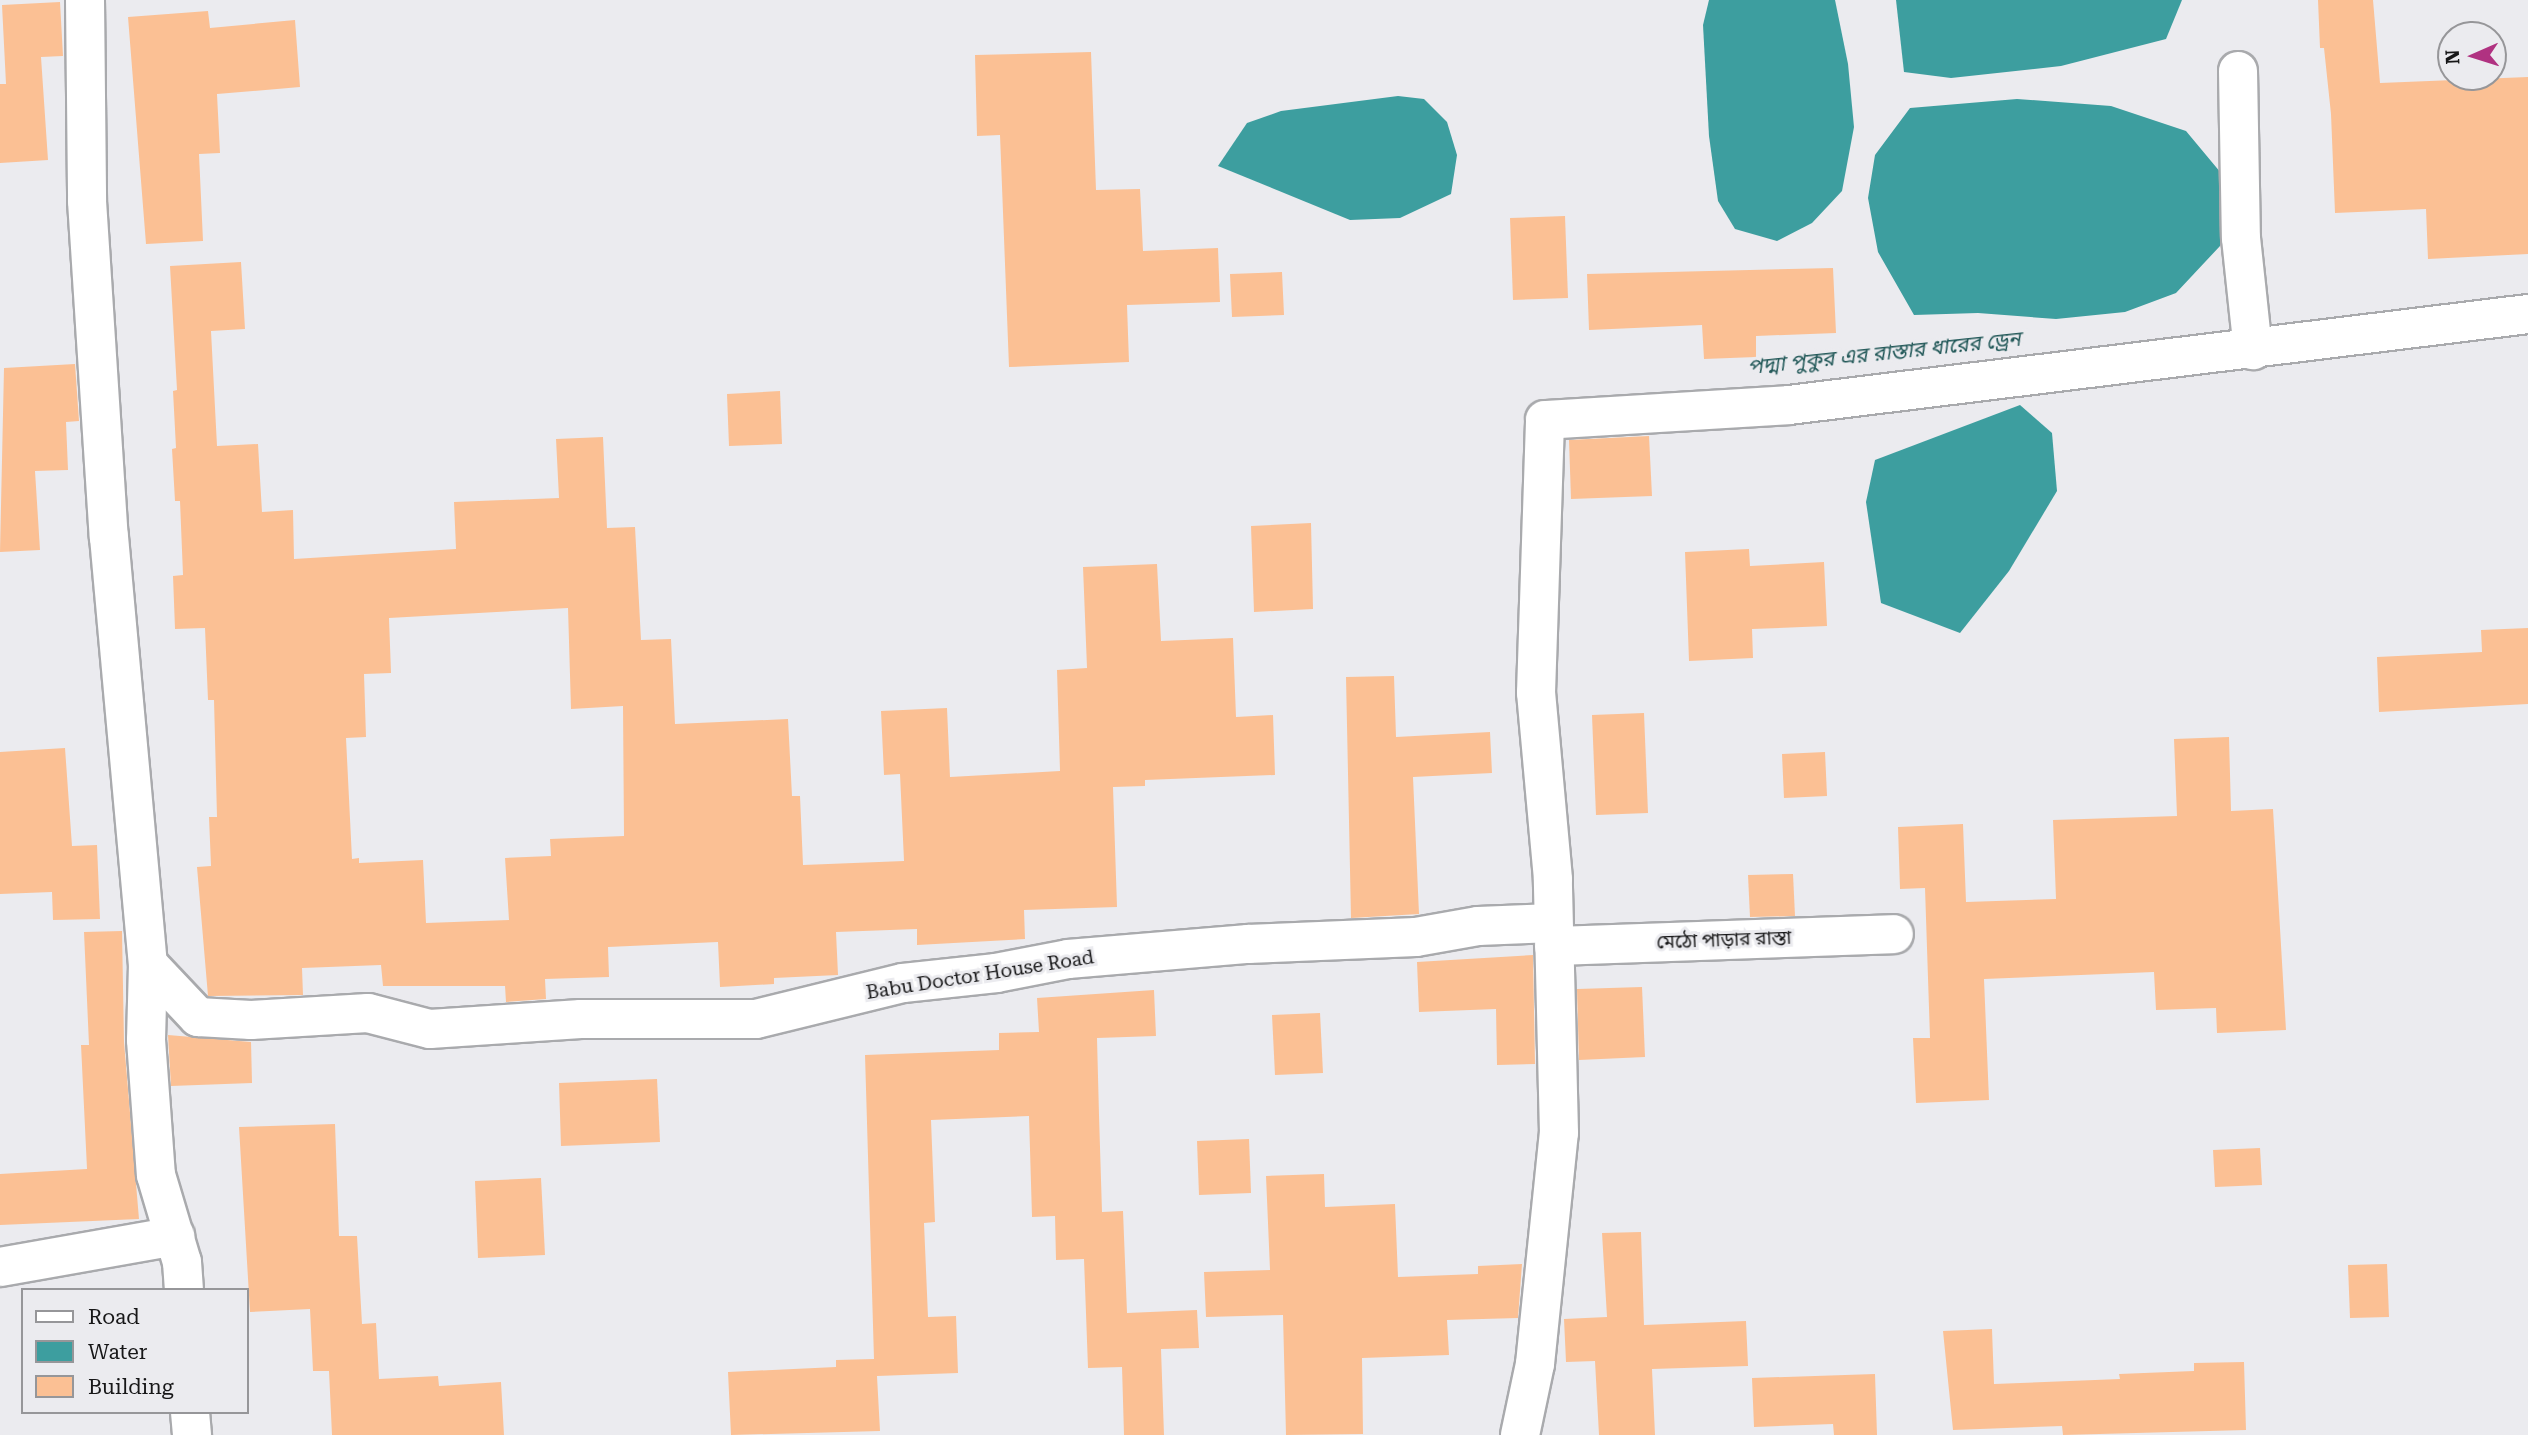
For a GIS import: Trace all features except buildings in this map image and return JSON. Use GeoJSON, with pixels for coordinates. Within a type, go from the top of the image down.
{"type":"FeatureCollection","features":[{"type":"Feature","properties":{"kind":"street"},"geometry":{"type":"LineString","coordinates":[[85,0],[93,295],[109,537],[149,964],[146,1040],[156,1175],[175,1236],[184,1288]]}},
{"type":"Feature","properties":{"kind":"street"},"geometry":{"type":"LineString","coordinates":[[2238,71],[2241,238],[2253,350]]}},
{"type":"Feature","properties":{"kind":"street"},"geometry":{"type":"LineString","coordinates":[[1520,1435],[1535,1364],[1559,1133],[1553,934],[1536,693],[1545,420],[1788,405],[2253,350],[2528,314]]}},
{"type":"Feature","properties":{"kind":"street","name":"Babu Doctor House Road"},"geometry":{"type":"LineString","coordinates":[[149,964],[198,1017],[251,1020],[368,1013],[430,1029],[581,1019],[756,1019],[902,983],[996,973],[1068,959],[1248,944],[1416,937],[1478,926],[1553,934]]}},
{"type":"Feature","properties":{"kind":"street","name":"মেঠো পাড়ার রাস্তা"},"geometry":{"type":"LineString","coordinates":[[1553,934],[1894,934]]}},
{"type":"Feature","properties":{"kind":"street"},"geometry":{"type":"LineString","coordinates":[[0,1267],[175,1236]]}},
{"type":"Feature","properties":{"kind":"street"},"geometry":{"type":"LineString","coordinates":[[190,1414],[192,1435]]}},
{"type":"Feature","properties":{"kind":"water"},"geometry":{"type":"Polygon","coordinates":[[[1709,0],[1835,0],[1848,64],[1854,127],[1842,191],[1812,223],[1777,241],[1735,229],[1718,201],[1709,136],[1703,25],[1709,0]]]}},
{"type":"Feature","properties":{"kind":"water"},"geometry":{"type":"Polygon","coordinates":[[[1896,0],[2182,0],[2166,39],[2061,66],[1951,78],[1904,72],[1896,0]]]}},
{"type":"Feature","properties":{"kind":"water"},"geometry":{"type":"Polygon","coordinates":[[[1398,96],[1424,99],[1447,122],[1457,155],[1451,194],[1400,218],[1350,220],[1218,166],[1247,123],[1281,111],[1398,96]]]}},
{"type":"Feature","properties":{"kind":"water"},"geometry":{"type":"Polygon","coordinates":[[[2017,99],[2111,106],[2186,131],[2221,173],[2220,246],[2176,293],[2125,312],[2056,319],[1978,313],[1914,315],[1878,252],[1868,198],[1875,155],[1910,108],[2017,99]]]}},
{"type":"Feature","properties":{"kind":"water"},"geometry":{"type":"Polygon","coordinates":[[[2020,405],[2052,433],[2057,491],[2009,571],[1960,633],[1881,603],[1866,502],[1875,460],[2020,405]]]}},
{"type":"Feature","properties":{"kind":"water label","name":"পদ্মা পুকুর এর রাস্তার ধারের ড্রেন"},"geometry":{"type":"Point","coordinates":[1884,353]}}]}
